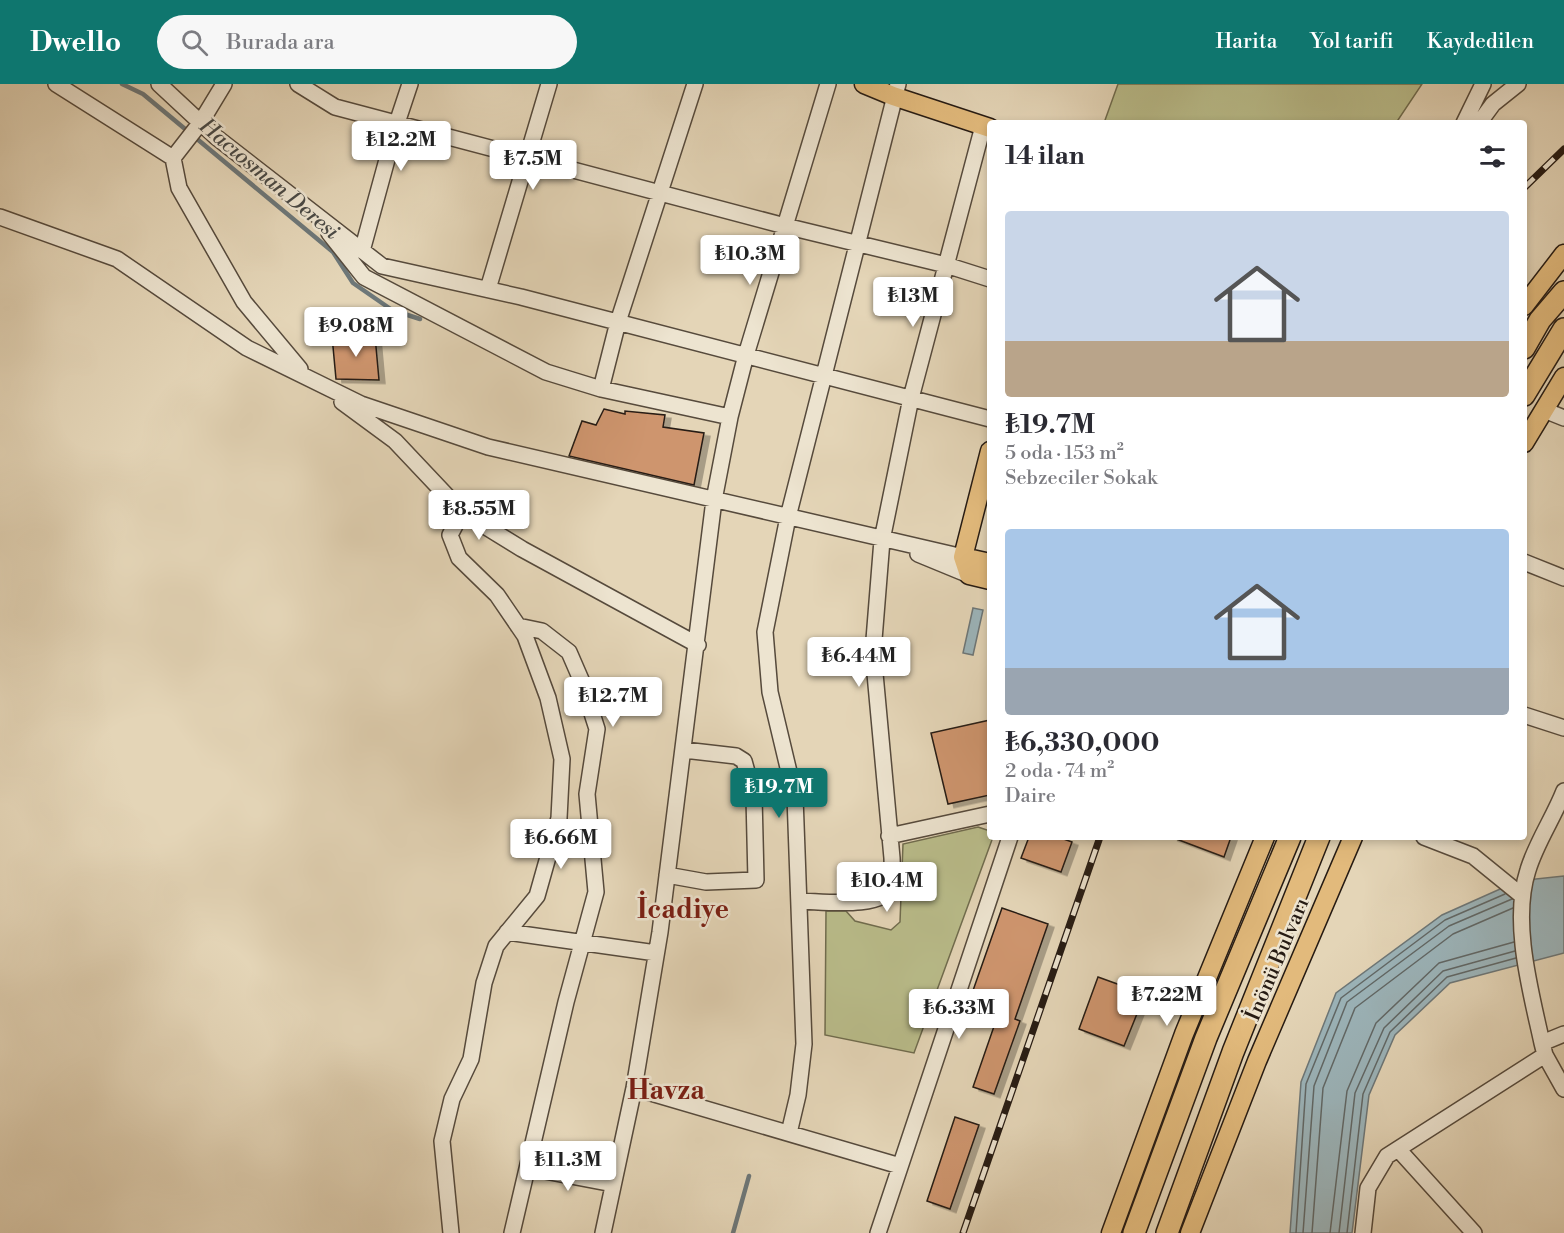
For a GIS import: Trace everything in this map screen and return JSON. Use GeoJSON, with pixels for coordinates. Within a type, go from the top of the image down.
{"type":"FeatureCollection","features":[{"type":"Feature","properties":{"kind":"highway"},"geometry":{"type":"LineString","coordinates":[[1527,343],[1540,320],[1564,292]]}},
{"type":"Feature","properties":{"kind":"highway"},"geometry":{"type":"LineString","coordinates":[[1527,391],[1564,329]]}},
{"type":"Feature","properties":{"kind":"highway"},"geometry":{"type":"LineString","coordinates":[[1134,1233],[1206,1038],[1289,840]]}},
{"type":"Feature","properties":{"kind":"highway"},"geometry":{"type":"LineString","coordinates":[[1167,1233],[1233,1052],[1318,840]]}},
{"type":"Feature","properties":{"kind":"main road"},"geometry":{"type":"LineString","coordinates":[[864,84],[896,90],[986,127]]}},
{"type":"Feature","properties":{"kind":"main road"},"geometry":{"type":"LineString","coordinates":[[1527,302],[1564,254]]}},
{"type":"Feature","properties":{"kind":"main road"},"geometry":{"type":"LineString","coordinates":[[1527,438],[1564,377]]}},
{"type":"Feature","properties":{"kind":"main road"},"geometry":{"type":"LineString","coordinates":[[987,463],[963,557],[969,575],[987,579]]}},
{"type":"Feature","properties":{"kind":"main road"},"geometry":{"type":"LineString","coordinates":[[963,557],[987,562]]}},
{"type":"Feature","properties":{"kind":"main road"},"geometry":{"type":"LineString","coordinates":[[1112,1233],[1184,1034],[1264,840]]}},
{"type":"Feature","properties":{"kind":"main road","name":"İnönü Bulvarı"},"geometry":{"type":"LineString","coordinates":[[1190,1233],[1257,1061],[1352,840]]}},
{"type":"Feature","properties":{"kind":"street"},"geometry":{"type":"LineString","coordinates":[[56,84],[173,158],[179,188],[244,302],[304,374],[395,441],[462,512],[522,549],[698,645]]}},
{"type":"Feature","properties":{"kind":"street"},"geometry":{"type":"LineString","coordinates":[[159,84],[199,124],[382,266],[488,289],[987,418]]}},
{"type":"Feature","properties":{"kind":"street"},"geometry":{"type":"LineString","coordinates":[[173,158],[199,124],[224,84]]}},
{"type":"Feature","properties":{"kind":"street"},"geometry":{"type":"LineString","coordinates":[[298,84],[335,107],[785,226],[946,265],[987,278]]}},
{"type":"Feature","properties":{"kind":"street"},"geometry":{"type":"LineString","coordinates":[[362,251],[410,84]]}},
{"type":"Feature","properties":{"kind":"street"},"geometry":{"type":"LineString","coordinates":[[488,289],[549,84]]}},
{"type":"Feature","properties":{"kind":"street"},"geometry":{"type":"LineString","coordinates":[[602,389],[618,322],[695,84]]}},
{"type":"Feature","properties":{"kind":"street"},"geometry":{"type":"LineString","coordinates":[[603,1233],[634,1088],[656,953],[698,645],[714,500],[730,417],[746,355],[828,84]]}},
{"type":"Feature","properties":{"kind":"street"},"geometry":{"type":"LineString","coordinates":[[1465,120],[1483,84]]}},
{"type":"Feature","properties":{"kind":"street"},"geometry":{"type":"LineString","coordinates":[[1481,120],[1493,104],[1518,84]]}},
{"type":"Feature","properties":{"kind":"street"},"geometry":{"type":"LineString","coordinates":[[789,1133],[798,1095],[804,1044],[795,797],[770,692],[765,632],[788,517],[896,90]]}},
{"type":"Feature","properties":{"kind":"street"},"geometry":{"type":"LineString","coordinates":[[799,901],[869,902],[885,896],[892,885],[892,858],[888,836],[873,652],[882,540],[911,398],[986,127]]}},
{"type":"Feature","properties":{"kind":"street"},"geometry":{"type":"LineString","coordinates":[[315,213],[364,277],[546,372],[602,389],[730,417]]}},
{"type":"Feature","properties":{"kind":"street"},"geometry":{"type":"LineString","coordinates":[[0,218],[117,259],[247,348],[361,404],[488,447],[963,557]]}},
{"type":"Feature","properties":{"kind":"street"},"geometry":{"type":"LineString","coordinates":[[1544,410],[1564,418]]}},
{"type":"Feature","properties":{"kind":"street"},"geometry":{"type":"LineString","coordinates":[[451,1233],[442,1141],[452,1100],[471,1059],[484,983],[496,946],[537,896],[559,818],[562,759],[548,698],[525,636],[497,595],[459,558],[450,535],[462,512]]}},
{"type":"Feature","properties":{"kind":"street"},"geometry":{"type":"LineString","coordinates":[[882,540],[969,575]]}},
{"type":"Feature","properties":{"kind":"street"},"geometry":{"type":"LineString","coordinates":[[1527,563],[1564,578]]}},
{"type":"Feature","properties":{"kind":"street"},"geometry":{"type":"LineString","coordinates":[[512,1233],[596,892],[587,794],[597,729],[582,682],[569,652],[542,631],[518,626]]}},
{"type":"Feature","properties":{"kind":"street"},"geometry":{"type":"LineString","coordinates":[[1527,716],[1564,728]]}},
{"type":"Feature","properties":{"kind":"street"},"geometry":{"type":"LineString","coordinates":[[667,875],[706,882],[756,880],[754,797],[744,761],[736,756],[684,750]]}},
{"type":"Feature","properties":{"kind":"street"},"geometry":{"type":"LineString","coordinates":[[1564,791],[1528,868],[1521,895],[1526,972],[1543,1049],[1564,1089]]}},
{"type":"Feature","properties":{"kind":"street"},"geometry":{"type":"LineString","coordinates":[[888,836],[987,815]]}},
{"type":"Feature","properties":{"kind":"street"},"geometry":{"type":"LineString","coordinates":[[878,1233],[1009,840]]}},
{"type":"Feature","properties":{"kind":"street"},"geometry":{"type":"LineString","coordinates":[[1432,840],[1473,856],[1521,895]]}},
{"type":"Feature","properties":{"kind":"street"},"geometry":{"type":"LineString","coordinates":[[507,932],[656,953]]}},
{"type":"Feature","properties":{"kind":"street"},"geometry":{"type":"LineString","coordinates":[[1363,1233],[1368,1188],[1387,1156],[1564,1034]]}},
{"type":"Feature","properties":{"kind":"street"},"geometry":{"type":"LineString","coordinates":[[634,1088],[900,1166]]}},
{"type":"Feature","properties":{"kind":"street"},"geometry":{"type":"LineString","coordinates":[[1398,1149],[1474,1233]]}},
{"type":"Feature","properties":{"kind":"street"},"geometry":{"type":"LineString","coordinates":[[528,1168],[613,1184]]}},
{"type":"Feature","properties":{"kind":"green space"},"geometry":{"type":"Polygon","coordinates":[[[1118,84],[1422,84],[1398,120],[1105,120],[1118,84]]]}},
{"type":"Feature","properties":{"kind":"green space"},"geometry":{"type":"Polygon","coordinates":[[[978,827],[987,830],[987,840],[992,840],[914,1053],[825,1035],[826,911],[846,911],[855,921],[891,930],[900,922],[903,844],[978,827]]]}},
{"type":"Feature","properties":{"kind":"water"},"geometry":{"type":"Polygon","coordinates":[[[973,608],[983,610],[973,655],[963,653],[973,608]]]}},
{"type":"Feature","properties":{"kind":"water"},"geometry":{"type":"Polygon","coordinates":[[[1564,876],[1564,953],[1450,983],[1395,1035],[1369,1095],[1352,1233],[1290,1233],[1301,1082],[1336,993],[1442,915],[1518,881],[1564,876]]]}},
{"type":"Feature","properties":{"kind":"building"},"geometry":{"type":"Polygon","coordinates":[[[332,336],[375,336],[379,380],[336,379],[332,336]]]}},
{"type":"Feature","properties":{"kind":"building"},"geometry":{"type":"Polygon","coordinates":[[[604,409],[625,414],[625,411],[665,415],[663,427],[704,433],[694,485],[569,456],[582,421],[596,425],[604,409]]]}},
{"type":"Feature","properties":{"kind":"building"},"geometry":{"type":"Polygon","coordinates":[[[987,721],[987,796],[948,804],[931,733],[987,721]]]}},
{"type":"Feature","properties":{"kind":"building"},"geometry":{"type":"Polygon","coordinates":[[[1028,840],[1072,842],[1061,872],[1021,858],[1028,840]]]}},
{"type":"Feature","properties":{"kind":"building"},"geometry":{"type":"Polygon","coordinates":[[[1179,840],[1230,840],[1224,857],[1179,840]]]}},
{"type":"Feature","properties":{"kind":"building"},"geometry":{"type":"Polygon","coordinates":[[[1002,908],[1048,924],[1015,1019],[1020,1021],[994,1094],[973,1087],[1000,1009],[970,999],[1002,908]]]}},
{"type":"Feature","properties":{"kind":"building"},"geometry":{"type":"Polygon","coordinates":[[[1098,977],[1145,994],[1124,1046],[1079,1029],[1098,977]]]}},
{"type":"Feature","properties":{"kind":"building"},"geometry":{"type":"Polygon","coordinates":[[[955,1117],[979,1125],[950,1209],[927,1201],[955,1117]]]}},
{"type":"Feature","properties":{"kind":"waterway","name":"Hacıosman Deresi"},"geometry":{"type":"LineString","coordinates":[[122,84],[143,94],[333,252],[353,283],[392,310],[420,319]]}},
{"type":"Feature","properties":{"kind":"waterway","name":"Hacıosman Deresi"},"geometry":{"type":"LineString","coordinates":[[733,1233],[749,1176]]}},
{"type":"Feature","properties":{"kind":"railway"},"geometry":{"type":"LineString","coordinates":[[1527,185],[1564,149]]}},
{"type":"Feature","properties":{"kind":"railway"},"geometry":{"type":"LineString","coordinates":[[963,1233],[1099,840]]}},
{"type":"Feature","properties":{"kind":"district","name":"İcadiye"},"geometry":{"type":"Point","coordinates":[683,909]}},
{"type":"Feature","properties":{"kind":"district","name":"Havza"},"geometry":{"type":"Point","coordinates":[666,1090]}}]}
